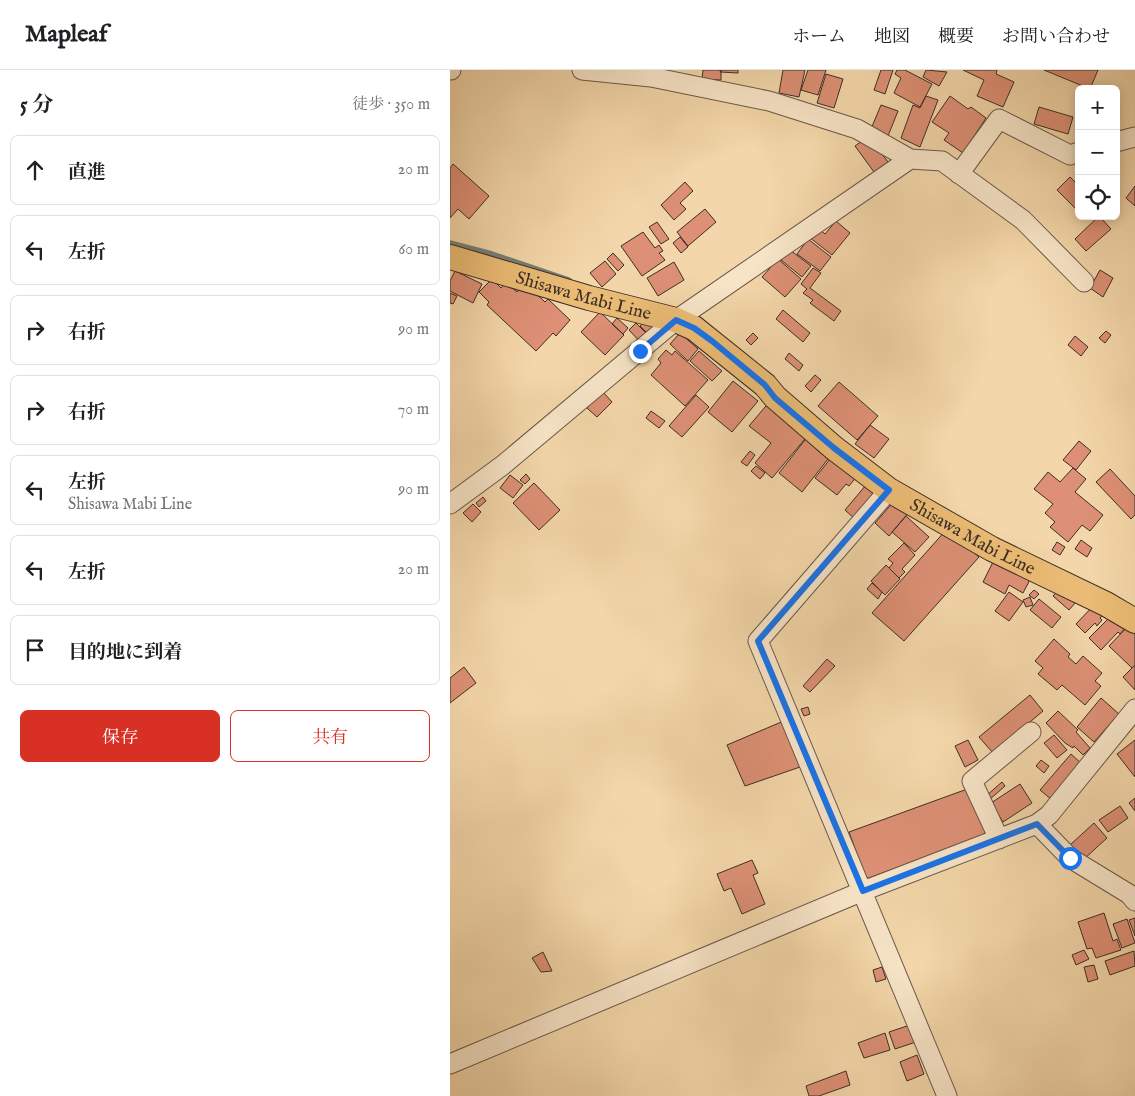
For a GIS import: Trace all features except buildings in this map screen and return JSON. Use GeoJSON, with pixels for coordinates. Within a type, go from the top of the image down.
{"type":"FeatureCollection","features":[{"type":"Feature","properties":{"kind":"main road","name":"Shisawa Mabi Line"},"geometry":{"type":"LineString","coordinates":[[450,256],[590,298],[676,320],[694,328],[765,385],[775,398],[834,448],[889,490],[992,549],[1106,604],[1135,621]]}},
{"type":"Feature","properties":{"kind":"street"},"geometry":{"type":"LineString","coordinates":[[582,70],[650,77],[769,101],[857,130],[910,159],[942,161],[1023,220],[1084,282]]}},
{"type":"Feature","properties":{"kind":"street"},"geometry":{"type":"LineString","coordinates":[[959,174],[999,119],[1070,155],[1075,153]]}},
{"type":"Feature","properties":{"kind":"street"},"geometry":{"type":"LineString","coordinates":[[1120,141],[1135,137]]}},
{"type":"Feature","properties":{"kind":"street"},"geometry":{"type":"LineString","coordinates":[[450,504],[503,465],[676,320],[910,159]]}},
{"type":"Feature","properties":{"kind":"street"},"geometry":{"type":"LineString","coordinates":[[889,490],[758,641],[948,1096]]}},
{"type":"Feature","properties":{"kind":"street"},"geometry":{"type":"LineString","coordinates":[[450,1064],[863,891],[1037,824],[1049,815],[1135,709]]}},
{"type":"Feature","properties":{"kind":"street"},"geometry":{"type":"LineString","coordinates":[[998,839],[972,781],[1031,732]]}},
{"type":"Feature","properties":{"kind":"street"},"geometry":{"type":"LineString","coordinates":[[1037,824],[1070,858],[1134,897]]}},
{"type":"Feature","properties":{"kind":"waterway"},"geometry":{"type":"LineString","coordinates":[[450,243],[492,254],[569,280]]}},
{"type":"Feature","properties":{"kind":"route"},"geometry":{"type":"LineString","coordinates":[[640,351],[676,320],[694,328],[765,385],[775,398],[834,448],[889,490],[758,641],[863,891],[1037,824],[1070,858]]}}]}
